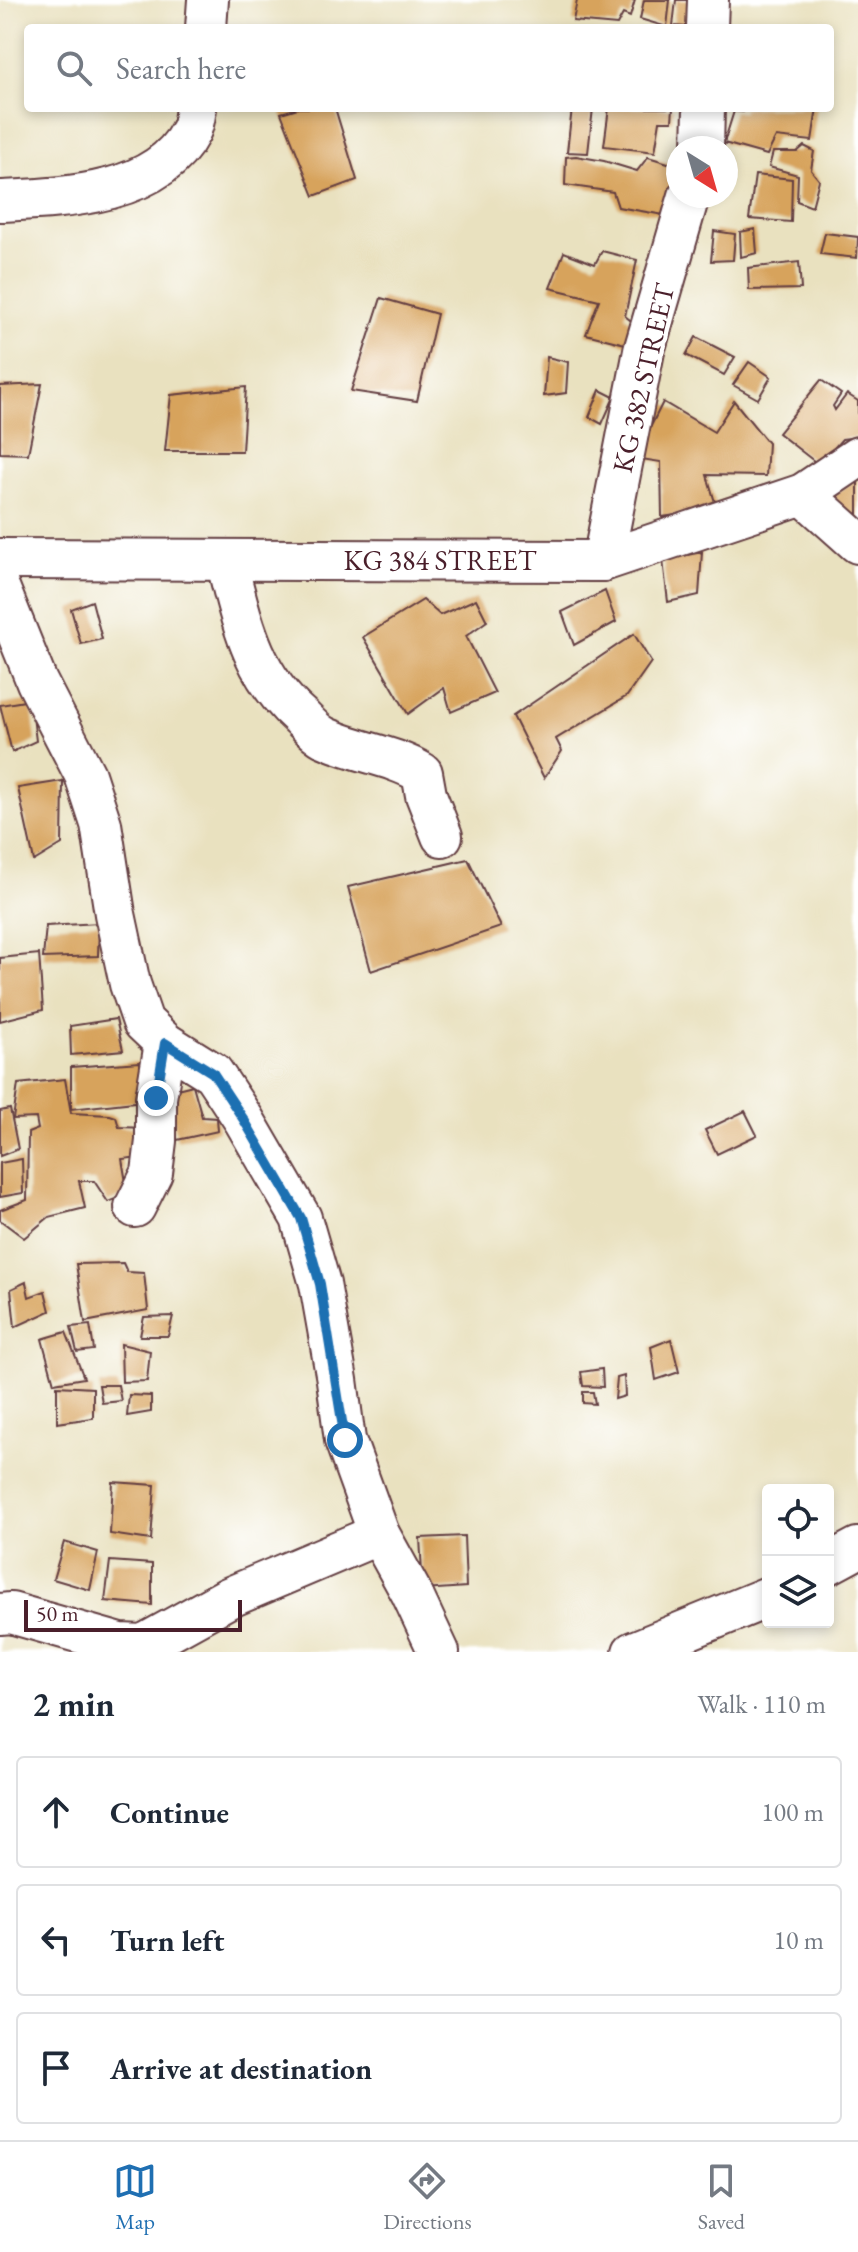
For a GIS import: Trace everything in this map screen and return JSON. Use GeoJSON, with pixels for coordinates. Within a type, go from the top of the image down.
{"type":"FeatureCollection","features":[{"type":"Feature","properties":{"kind":"street"},"geometry":{"type":"LineString","coordinates":[[206,24],[208,0]]}},
{"type":"Feature","properties":{"kind":"street"},"geometry":{"type":"LineString","coordinates":[[707,24],[708,0]]}},
{"type":"Feature","properties":{"kind":"street"},"geometry":{"type":"LineString","coordinates":[[0,201],[64,198],[142,179],[175,153],[191,131],[195,112]]}},
{"type":"Feature","properties":{"kind":"street"},"geometry":{"type":"LineString","coordinates":[[703,136],[704,112]]}},
{"type":"Feature","properties":{"kind":"street","name":"KG 382 STREET"},"geometry":{"type":"LineString","coordinates":[[603,561],[644,351],[686,208]]}},
{"type":"Feature","properties":{"kind":"street","name":"KG 384 STREET"},"geometry":{"type":"LineString","coordinates":[[0,559],[603,561],[803,494],[858,457]]}},
{"type":"Feature","properties":{"kind":"street"},"geometry":{"type":"LineString","coordinates":[[803,494],[858,543]]}},
{"type":"Feature","properties":{"kind":"street"},"geometry":{"type":"LineString","coordinates":[[226,560],[247,641],[282,701],[322,736],[406,763],[422,773],[426,795],[442,836]]}},
{"type":"Feature","properties":{"kind":"street"},"geometry":{"type":"LineString","coordinates":[[0,590],[37,682],[85,775],[101,824],[115,914],[130,984],[143,1022],[165,1043],[213,1073],[301,1218],[320,1284],[345,1440],[379,1534],[439,1652]]}},
{"type":"Feature","properties":{"kind":"street"},"geometry":{"type":"LineString","coordinates":[[135,1207],[152,1173],[156,1098],[165,1043]]}},
{"type":"Feature","properties":{"kind":"street"},"geometry":{"type":"LineString","coordinates":[[0,1614],[11,1613],[120,1644],[143,1645],[228,1598],[379,1534]]}},
{"type":"Feature","properties":{"kind":"street"},"geometry":{"type":"LineString","coordinates":[[834,1561],[858,1548]]}},
{"type":"Feature","properties":{"kind":"street"},"geometry":{"type":"LineString","coordinates":[[633,1652],[762,1599]]}},
{"type":"Feature","properties":{"kind":"building"},"geometry":{"type":"Polygon","coordinates":[[[577,0],[635,0],[630,17],[623,14],[618,24],[573,21],[577,0]]]}},
{"type":"Feature","properties":{"kind":"building"},"geometry":{"type":"Polygon","coordinates":[[[644,0],[670,0],[667,24],[640,19],[644,0]]]}},
{"type":"Feature","properties":{"kind":"building"},"geometry":{"type":"Polygon","coordinates":[[[676,0],[700,0],[699,24],[673,24],[676,0]]]}},
{"type":"Feature","properties":{"kind":"building"},"geometry":{"type":"Polygon","coordinates":[[[336,112],[357,180],[314,196],[281,113],[336,112]]]}},
{"type":"Feature","properties":{"kind":"building"},"geometry":{"type":"Polygon","coordinates":[[[572,112],[593,112],[588,153],[567,152],[572,112]]]}},
{"type":"Feature","properties":{"kind":"building"},"geometry":{"type":"Polygon","coordinates":[[[608,112],[673,112],[672,121],[660,121],[655,152],[604,146],[608,112]]]}},
{"type":"Feature","properties":{"kind":"building"},"geometry":{"type":"Polygon","coordinates":[[[734,112],[816,112],[812,141],[776,137],[767,155],[738,147],[738,136],[726,136],[734,112]]]}},
{"type":"Feature","properties":{"kind":"building"},"geometry":{"type":"Polygon","coordinates":[[[804,146],[814,151],[811,170],[819,180],[812,207],[797,201],[798,175],[769,167],[773,152],[797,152],[804,146]]]}},
{"type":"Feature","properties":{"kind":"building"},"geometry":{"type":"Polygon","coordinates":[[[566,157],[604,161],[637,171],[648,157],[666,162],[666,208],[671,208],[670,216],[618,207],[613,192],[565,185],[566,157]]]}},
{"type":"Feature","properties":{"kind":"building"},"geometry":{"type":"Polygon","coordinates":[[[755,175],[792,179],[791,222],[749,219],[755,175]]]}},
{"type":"Feature","properties":{"kind":"building"},"geometry":{"type":"Polygon","coordinates":[[[755,229],[757,253],[741,257],[740,232],[755,229]]]}},
{"type":"Feature","properties":{"kind":"building"},"geometry":{"type":"Polygon","coordinates":[[[714,231],[735,234],[733,260],[711,261],[714,231]]]}},
{"type":"Feature","properties":{"kind":"building"},"geometry":{"type":"Polygon","coordinates":[[[825,233],[858,237],[857,258],[820,254],[825,233]]]}},
{"type":"Feature","properties":{"kind":"building"},"geometry":{"type":"Polygon","coordinates":[[[602,251],[637,260],[625,316],[644,331],[637,347],[586,334],[599,300],[550,288],[564,252],[595,264],[602,251]]]}},
{"type":"Feature","properties":{"kind":"building"},"geometry":{"type":"Polygon","coordinates":[[[799,262],[801,289],[749,290],[748,268],[799,262]]]}},
{"type":"Feature","properties":{"kind":"building"},"geometry":{"type":"Polygon","coordinates":[[[381,298],[437,314],[417,401],[351,391],[381,298]]]}},
{"type":"Feature","properties":{"kind":"building"},"geometry":{"type":"Polygon","coordinates":[[[696,337],[735,357],[724,375],[686,355],[696,337]]]}},
{"type":"Feature","properties":{"kind":"building"},"geometry":{"type":"Polygon","coordinates":[[[547,357],[568,362],[566,393],[544,396],[547,357]]]}},
{"type":"Feature","properties":{"kind":"building"},"geometry":{"type":"Polygon","coordinates":[[[749,362],[771,377],[758,399],[733,385],[749,362]]]}},
{"type":"Feature","properties":{"kind":"building"},"geometry":{"type":"Polygon","coordinates":[[[821,380],[841,394],[833,406],[835,410],[847,394],[858,401],[858,437],[842,439],[819,465],[778,433],[821,380]]]}},
{"type":"Feature","properties":{"kind":"building"},"geometry":{"type":"Polygon","coordinates":[[[42,384],[28,454],[0,453],[0,386],[42,384]]]}},
{"type":"Feature","properties":{"kind":"building"},"geometry":{"type":"Polygon","coordinates":[[[246,387],[242,451],[165,451],[171,395],[246,387]]]}},
{"type":"Feature","properties":{"kind":"building"},"geometry":{"type":"Polygon","coordinates":[[[600,390],[614,397],[602,424],[589,417],[600,390]]]}},
{"type":"Feature","properties":{"kind":"building"},"geometry":{"type":"Polygon","coordinates":[[[734,401],[768,443],[766,476],[707,475],[717,509],[662,517],[661,462],[635,458],[663,402],[714,432],[734,401]]]}},
{"type":"Feature","properties":{"kind":"building"},"geometry":{"type":"Polygon","coordinates":[[[858,478],[858,526],[833,496],[858,478]]]}},
{"type":"Feature","properties":{"kind":"building"},"geometry":{"type":"Polygon","coordinates":[[[702,552],[699,595],[668,602],[663,560],[702,552]]]}},
{"type":"Feature","properties":{"kind":"building"},"geometry":{"type":"Polygon","coordinates":[[[605,591],[616,622],[574,645],[562,612],[605,591]]]}},
{"type":"Feature","properties":{"kind":"building"},"geometry":{"type":"Polygon","coordinates":[[[476,599],[487,621],[466,636],[495,693],[451,712],[444,688],[408,714],[363,637],[423,600],[440,615],[476,599]]]}},
{"type":"Feature","properties":{"kind":"building"},"geometry":{"type":"Polygon","coordinates":[[[92,601],[102,639],[81,644],[71,609],[92,601]]]}},
{"type":"Feature","properties":{"kind":"building"},"geometry":{"type":"Polygon","coordinates":[[[634,634],[651,662],[627,696],[556,739],[562,751],[544,778],[513,716],[634,634]]]}},
{"type":"Feature","properties":{"kind":"building"},"geometry":{"type":"Polygon","coordinates":[[[31,700],[36,741],[12,752],[0,705],[31,700]]]}},
{"type":"Feature","properties":{"kind":"building"},"geometry":{"type":"Polygon","coordinates":[[[63,781],[62,844],[34,861],[18,788],[63,781]]]}},
{"type":"Feature","properties":{"kind":"building"},"geometry":{"type":"Polygon","coordinates":[[[468,859],[501,927],[371,971],[348,887],[468,859]]]}},
{"type":"Feature","properties":{"kind":"building"},"geometry":{"type":"Polygon","coordinates":[[[99,923],[98,956],[43,958],[46,926],[99,923]]]}},
{"type":"Feature","properties":{"kind":"building"},"geometry":{"type":"Polygon","coordinates":[[[39,954],[43,1010],[0,1021],[0,958],[39,954]]]}},
{"type":"Feature","properties":{"kind":"building"},"geometry":{"type":"Polygon","coordinates":[[[116,1019],[123,1050],[71,1055],[70,1026],[116,1019]]]}},
{"type":"Feature","properties":{"kind":"building"},"geometry":{"type":"Polygon","coordinates":[[[140,1062],[143,1101],[71,1109],[71,1067],[140,1062]]]}},
{"type":"Feature","properties":{"kind":"building"},"geometry":{"type":"Polygon","coordinates":[[[65,1079],[71,1113],[110,1115],[116,1117],[119,1127],[147,1128],[148,1156],[122,1159],[128,1194],[108,1202],[94,1181],[79,1181],[85,1208],[49,1217],[24,1238],[0,1220],[0,1210],[27,1200],[28,1133],[38,1129],[36,1118],[13,1119],[18,1084],[65,1079]]]}},
{"type":"Feature","properties":{"kind":"building"},"geometry":{"type":"Polygon","coordinates":[[[193,1085],[202,1117],[217,1118],[218,1131],[177,1140],[169,1091],[193,1085]]]}},
{"type":"Feature","properties":{"kind":"building"},"geometry":{"type":"Polygon","coordinates":[[[10,1109],[18,1149],[0,1156],[0,1111],[10,1109]]]}},
{"type":"Feature","properties":{"kind":"building"},"geometry":{"type":"Polygon","coordinates":[[[745,1111],[757,1135],[717,1154],[705,1130],[745,1111]]]}},
{"type":"Feature","properties":{"kind":"building"},"geometry":{"type":"Polygon","coordinates":[[[22,1159],[23,1193],[0,1197],[0,1163],[22,1159]]]}},
{"type":"Feature","properties":{"kind":"building"},"geometry":{"type":"Polygon","coordinates":[[[123,1263],[127,1272],[144,1273],[148,1310],[85,1322],[76,1264],[123,1263]]]}},
{"type":"Feature","properties":{"kind":"building"},"geometry":{"type":"Polygon","coordinates":[[[26,1282],[29,1297],[45,1291],[50,1311],[15,1327],[11,1289],[26,1282]]]}},
{"type":"Feature","properties":{"kind":"building"},"geometry":{"type":"Polygon","coordinates":[[[173,1316],[168,1336],[140,1336],[144,1317],[173,1316]]]}},
{"type":"Feature","properties":{"kind":"building"},"geometry":{"type":"Polygon","coordinates":[[[90,1325],[94,1350],[77,1352],[71,1327],[90,1325]]]}},
{"type":"Feature","properties":{"kind":"building"},"geometry":{"type":"Polygon","coordinates":[[[66,1332],[84,1378],[54,1383],[42,1339],[66,1332]]]}},
{"type":"Feature","properties":{"kind":"building"},"geometry":{"type":"Polygon","coordinates":[[[671,1339],[679,1372],[656,1380],[651,1347],[671,1339]]]}},
{"type":"Feature","properties":{"kind":"building"},"geometry":{"type":"Polygon","coordinates":[[[121,1344],[150,1351],[147,1381],[122,1382],[121,1344]]]}},
{"type":"Feature","properties":{"kind":"building"},"geometry":{"type":"Polygon","coordinates":[[[602,1369],[603,1387],[583,1386],[581,1372],[602,1369]]]}},
{"type":"Feature","properties":{"kind":"building"},"geometry":{"type":"Polygon","coordinates":[[[624,1376],[625,1396],[615,1399],[617,1378],[624,1376]]]}},
{"type":"Feature","properties":{"kind":"building"},"geometry":{"type":"Polygon","coordinates":[[[99,1385],[118,1385],[121,1401],[102,1403],[99,1385]]]}},
{"type":"Feature","properties":{"kind":"building"},"geometry":{"type":"Polygon","coordinates":[[[57,1386],[93,1388],[93,1418],[57,1423],[57,1386]]]}},
{"type":"Feature","properties":{"kind":"building"},"geometry":{"type":"Polygon","coordinates":[[[583,1392],[593,1392],[595,1404],[583,1403],[583,1392]]]}},
{"type":"Feature","properties":{"kind":"building"},"geometry":{"type":"Polygon","coordinates":[[[129,1395],[151,1396],[151,1412],[127,1416],[129,1395]]]}},
{"type":"Feature","properties":{"kind":"building"},"geometry":{"type":"Polygon","coordinates":[[[113,1482],[155,1485],[151,1540],[110,1534],[113,1482]]]}},
{"type":"Feature","properties":{"kind":"building"},"geometry":{"type":"Polygon","coordinates":[[[464,1536],[466,1587],[423,1590],[420,1538],[464,1536]]]}},
{"type":"Feature","properties":{"kind":"building"},"geometry":{"type":"Polygon","coordinates":[[[64,1542],[98,1552],[90,1590],[53,1579],[64,1542]]]}},
{"type":"Feature","properties":{"kind":"building"},"geometry":{"type":"Polygon","coordinates":[[[110,1561],[152,1564],[152,1605],[105,1601],[110,1561]]]}},
{"type":"Feature","properties":{"kind":"route"},"geometry":{"type":"LineString","coordinates":[[156,1098],[165,1043],[213,1073],[301,1218],[320,1284],[345,1440]]}}]}
